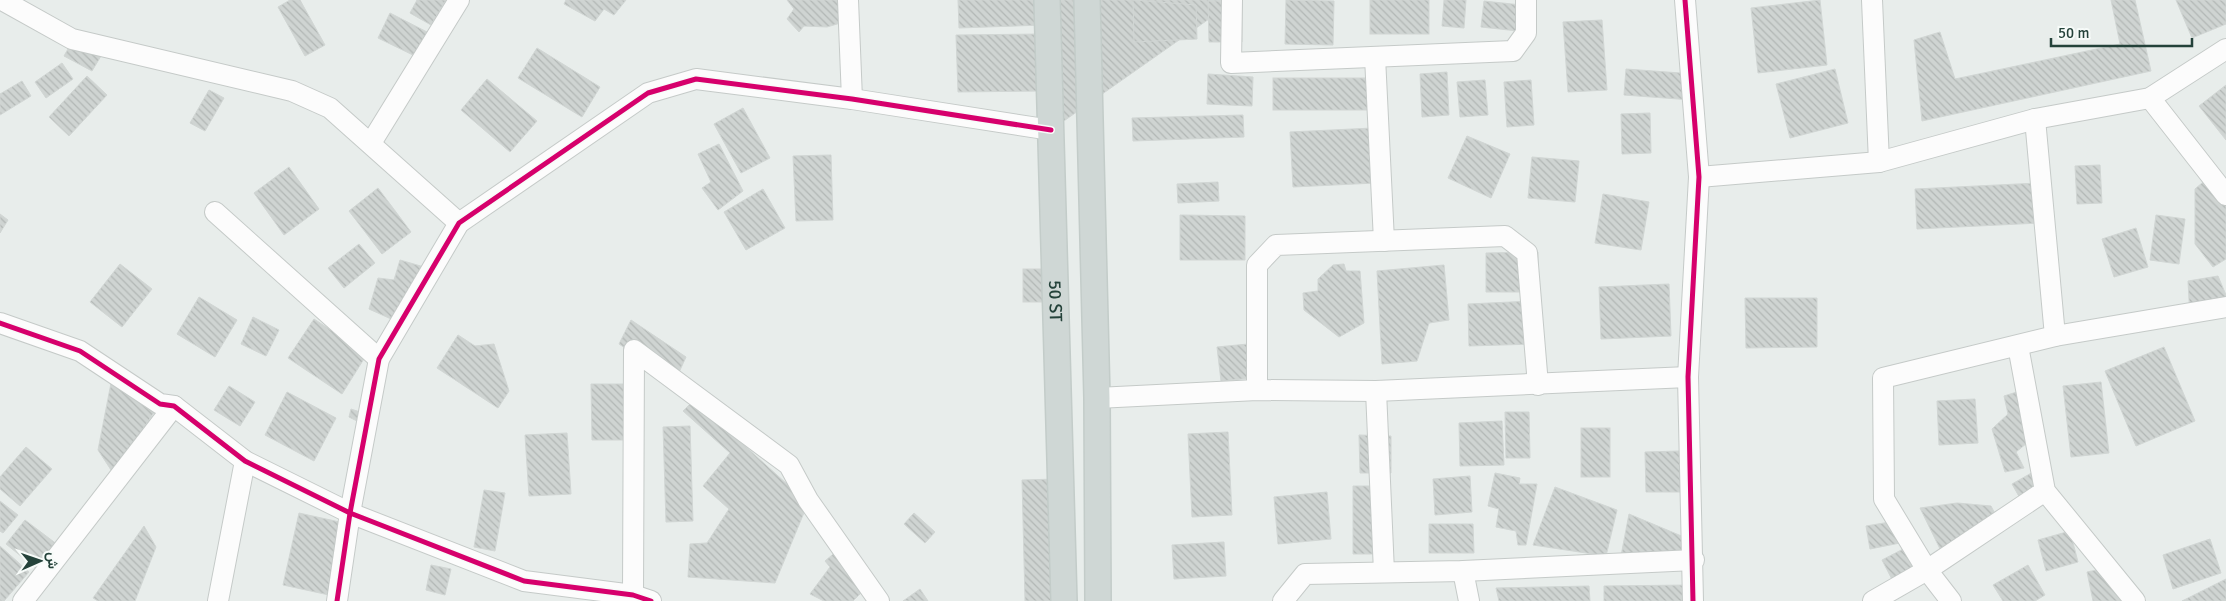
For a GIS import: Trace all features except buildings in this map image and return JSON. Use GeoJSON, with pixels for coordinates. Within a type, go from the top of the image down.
{"type":"FeatureCollection","features":[{"type":"Feature","properties":{"kind":"main road","name":"50 ST"},"geometry":{"type":"LineString","coordinates":[[1047,0],[1064,601]]}},
{"type":"Feature","properties":{"kind":"main road"},"geometry":{"type":"LineString","coordinates":[[1087,0],[1097,398],[1098,601]]}},
{"type":"Feature","properties":{"kind":"street"},"geometry":{"type":"LineString","coordinates":[[2,0],[72,39],[292,91],[330,108],[459,223]]}},
{"type":"Feature","properties":{"kind":"street"},"geometry":{"type":"LineString","coordinates":[[371,143],[459,0]]}},
{"type":"Feature","properties":{"kind":"street"},"geometry":{"type":"LineString","coordinates":[[848,0],[852,99]]}},
{"type":"Feature","properties":{"kind":"street"},"geometry":{"type":"LineString","coordinates":[[1232,0],[1231,63],[1512,51],[1526,33],[1526,0]]}},
{"type":"Feature","properties":{"kind":"street"},"geometry":{"type":"LineString","coordinates":[[1685,0],[1699,177],[1688,378],[1694,560],[1693,601]]}},
{"type":"Feature","properties":{"kind":"street"},"geometry":{"type":"LineString","coordinates":[[1872,0],[1879,162]]}},
{"type":"Feature","properties":{"kind":"street"},"geometry":{"type":"LineString","coordinates":[[1699,177],[1879,162],[2035,118],[2150,98],[2226,49]]}},
{"type":"Feature","properties":{"kind":"street"},"geometry":{"type":"LineString","coordinates":[[1375,57],[1384,241]]}},
{"type":"Feature","properties":{"kind":"street"},"geometry":{"type":"LineString","coordinates":[[337,601],[350,513],[380,359],[459,223],[648,93],[696,79],[852,99],[1051,130]]}},
{"type":"Feature","properties":{"kind":"street"},"geometry":{"type":"LineString","coordinates":[[2150,98],[2226,195]]}},
{"type":"Feature","properties":{"kind":"street"},"geometry":{"type":"LineString","coordinates":[[2035,118],[2055,336]]}},
{"type":"Feature","properties":{"kind":"street"},"geometry":{"type":"LineString","coordinates":[[214,212],[380,359]]}},
{"type":"Feature","properties":{"kind":"street"},"geometry":{"type":"LineString","coordinates":[[1257,390],[1257,265],[1276,245],[1505,236],[1527,253],[1538,384]]}},
{"type":"Feature","properties":{"kind":"street"},"geometry":{"type":"LineString","coordinates":[[1951,601],[1927,570],[1884,499],[1883,378],[2055,336],[2226,307]]}},
{"type":"Feature","properties":{"kind":"street"},"geometry":{"type":"LineString","coordinates":[[0,323],[80,351],[160,404],[174,406],[245,461],[350,513],[524,581],[642,598],[634,350],[789,465],[808,500],[879,601]]}},
{"type":"Feature","properties":{"kind":"street"},"geometry":{"type":"LineString","coordinates":[[2018,346],[2045,491],[2134,601]]}},
{"type":"Feature","properties":{"kind":"street"},"geometry":{"type":"LineString","coordinates":[[1097,398],[1257,390],[1376,391],[1688,378]]}},
{"type":"Feature","properties":{"kind":"street"},"geometry":{"type":"LineString","coordinates":[[1376,391],[1384,572]]}},
{"type":"Feature","properties":{"kind":"street"},"geometry":{"type":"LineString","coordinates":[[23,601],[174,406]]}},
{"type":"Feature","properties":{"kind":"street"},"geometry":{"type":"LineString","coordinates":[[218,601],[245,461]]}},
{"type":"Feature","properties":{"kind":"street"},"geometry":{"type":"LineString","coordinates":[[1873,601],[1927,570],[2045,491]]}},
{"type":"Feature","properties":{"kind":"street"},"geometry":{"type":"LineString","coordinates":[[1282,601],[1305,574],[1463,571],[1694,560]]}},
{"type":"Feature","properties":{"kind":"street"},"geometry":{"type":"LineString","coordinates":[[1463,571],[1469,601]]}},
{"type":"Feature","properties":{"kind":"cycle path"},"geometry":{"type":"LineString","coordinates":[[1685,0],[1699,177],[1688,377],[1693,601]]}},
{"type":"Feature","properties":{"kind":"cycle path"},"geometry":{"type":"LineString","coordinates":[[337,601],[350,513],[379,359],[459,223],[648,93],[696,79],[852,99],[1051,130]]}},
{"type":"Feature","properties":{"kind":"cycle path"},"geometry":{"type":"LineString","coordinates":[[0,323],[80,351],[160,404],[174,406],[245,461],[350,513],[524,581],[633,595],[651,601]]}}]}
